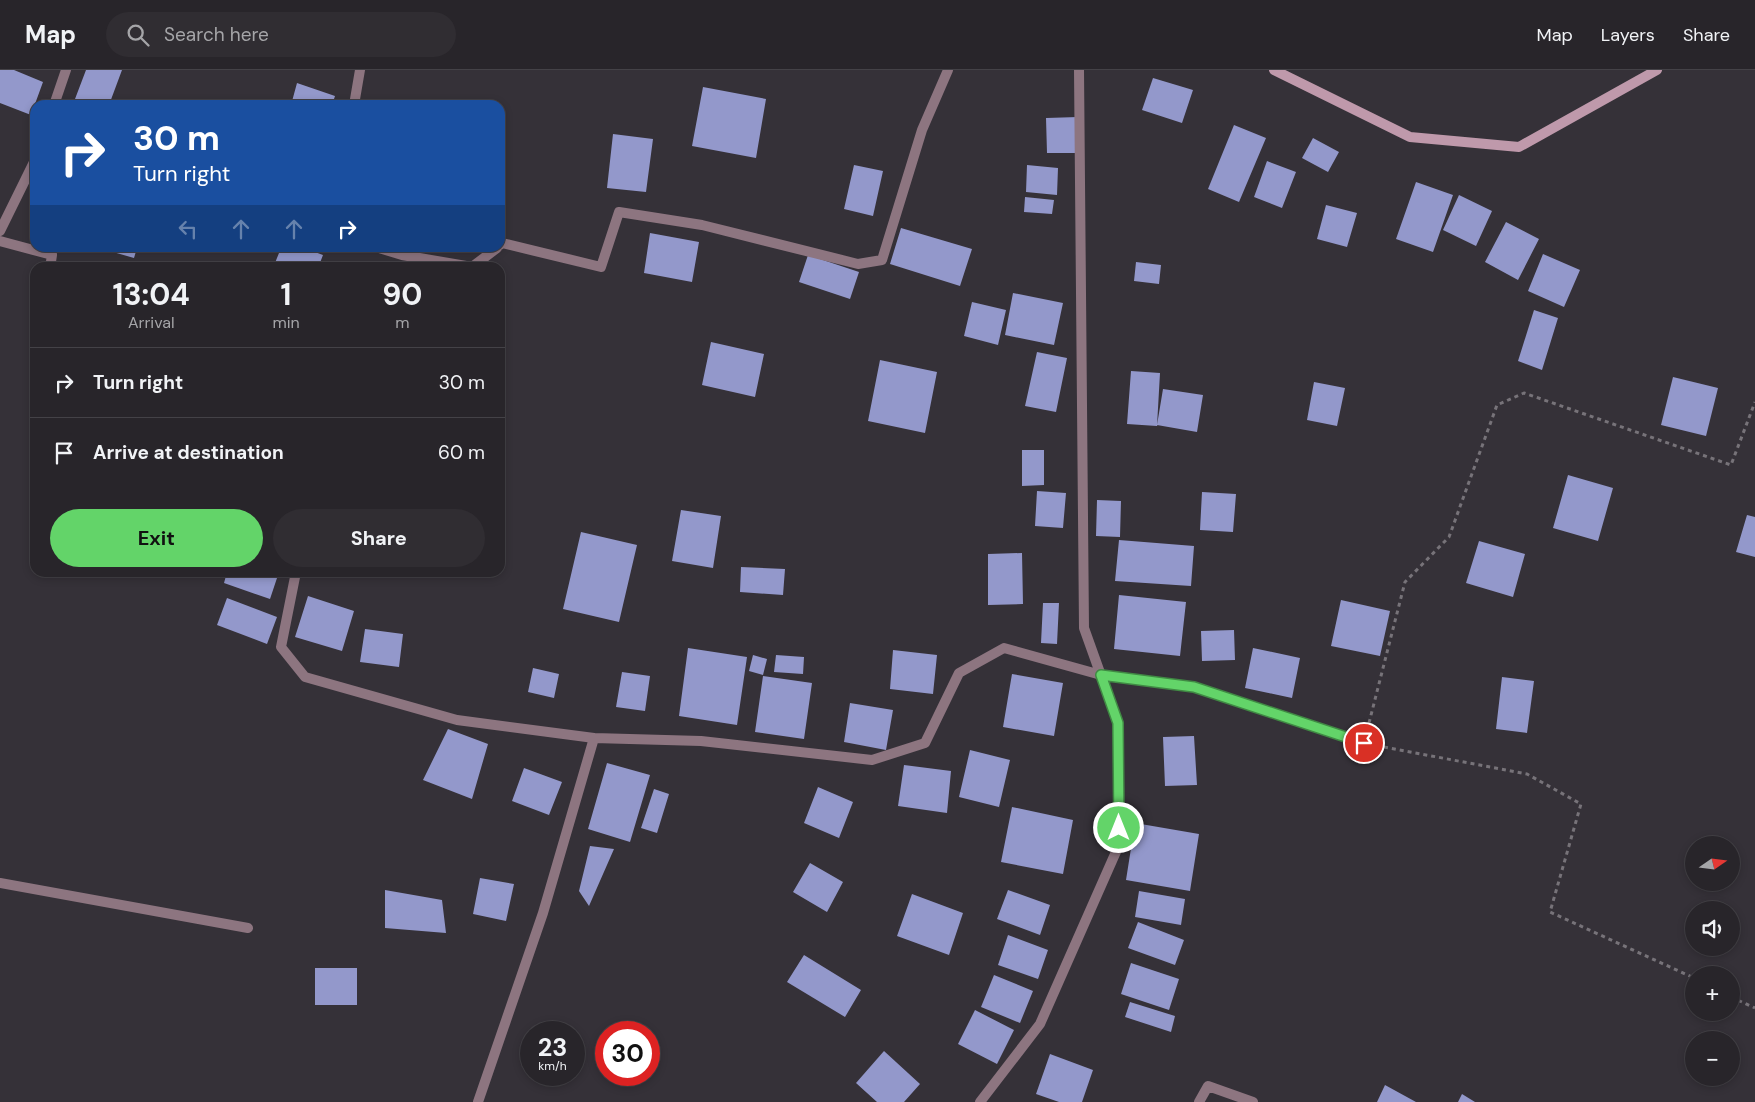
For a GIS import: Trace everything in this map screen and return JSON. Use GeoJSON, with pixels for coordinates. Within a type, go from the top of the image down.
{"type":"FeatureCollection","features":[{"type":"Feature","properties":{"kind":"street"},"geometry":{"type":"LineString","coordinates":[[56,100],[66,70]]}},
{"type":"Feature","properties":{"kind":"street"},"geometry":{"type":"LineString","coordinates":[[355,100],[360,70]]}},
{"type":"Feature","properties":{"kind":"street"},"geometry":{"type":"LineString","coordinates":[[505,244],[600,267],[619,212],[702,225],[858,264],[882,260],[922,130],[948,70]]}},
{"type":"Feature","properties":{"kind":"street"},"geometry":{"type":"LineString","coordinates":[[981,1102],[1040,1024],[1119,845],[1118,723],[1084,628],[1080,70]]}},
{"type":"Feature","properties":{"kind":"street"},"geometry":{"type":"LineString","coordinates":[[1274,70],[1410,137],[1519,147],[1658,70]]}},
{"type":"Feature","properties":{"kind":"street"},"geometry":{"type":"LineString","coordinates":[[0,231],[30,170]]}},
{"type":"Feature","properties":{"kind":"street"},"geometry":{"type":"LineString","coordinates":[[0,241],[30,249]]}},
{"type":"Feature","properties":{"kind":"street"},"geometry":{"type":"LineString","coordinates":[[41,252],[52,255],[51,262]]}},
{"type":"Feature","properties":{"kind":"street"},"geometry":{"type":"LineString","coordinates":[[392,252],[443,262]]}},
{"type":"Feature","properties":{"kind":"street"},"geometry":{"type":"LineString","coordinates":[[479,262],[492,252]]}},
{"type":"Feature","properties":{"kind":"street"},"geometry":{"type":"LineString","coordinates":[[295,577],[281,647],[305,677],[457,720],[594,738],[701,741],[872,760],[925,743],[959,673],[1004,648],[1101,675],[1194,687],[1364,743]]}},
{"type":"Feature","properties":{"kind":"street"},"geometry":{"type":"LineString","coordinates":[[478,1102],[543,913],[594,738]]}},
{"type":"Feature","properties":{"kind":"street"},"geometry":{"type":"LineString","coordinates":[[0,884],[248,928]]}},
{"type":"Feature","properties":{"kind":"street"},"geometry":{"type":"LineString","coordinates":[[1198,1102],[1208,1086],[1254,1102]]}},
{"type":"Feature","properties":{"kind":"path"},"geometry":{"type":"LineString","coordinates":[[1685,974],[1550,912],[1581,804],[1527,774],[1364,743],[1405,582],[1449,537],[1497,405],[1524,393],[1731,465],[1755,402]]}},
{"type":"Feature","properties":{"kind":"path"},"geometry":{"type":"LineString","coordinates":[[1740,1000],[1755,1008]]}},
{"type":"Feature","properties":{"kind":"building"},"geometry":{"type":"Polygon","coordinates":[[[0,70],[14,70],[43,82],[36,100],[30,100],[30,115],[0,103],[0,70]]]}},
{"type":"Feature","properties":{"kind":"building"},"geometry":{"type":"Polygon","coordinates":[[[86,70],[122,70],[111,100],[75,99],[86,70]]]}},
{"type":"Feature","properties":{"kind":"building"},"geometry":{"type":"Polygon","coordinates":[[[1153,78],[1193,90],[1182,123],[1142,110],[1153,78]]]}},
{"type":"Feature","properties":{"kind":"building"},"geometry":{"type":"Polygon","coordinates":[[[297,83],[335,96],[334,100],[292,100],[297,83]]]}},
{"type":"Feature","properties":{"kind":"building"},"geometry":{"type":"Polygon","coordinates":[[[703,87],[766,99],[756,158],[692,146],[703,87]]]}},
{"type":"Feature","properties":{"kind":"building"},"geometry":{"type":"Polygon","coordinates":[[[1078,117],[1079,153],[1047,153],[1046,118],[1078,117]]]}},
{"type":"Feature","properties":{"kind":"building"},"geometry":{"type":"Polygon","coordinates":[[[1234,125],[1266,138],[1239,202],[1208,189],[1234,125]]]}},
{"type":"Feature","properties":{"kind":"building"},"geometry":{"type":"Polygon","coordinates":[[[613,134],[653,139],[646,192],[607,188],[613,134]]]}},
{"type":"Feature","properties":{"kind":"building"},"geometry":{"type":"Polygon","coordinates":[[[1313,138],[1339,152],[1328,172],[1302,158],[1313,138]]]}},
{"type":"Feature","properties":{"kind":"building"},"geometry":{"type":"Polygon","coordinates":[[[1267,161],[1296,172],[1282,208],[1254,197],[1267,161]]]}},
{"type":"Feature","properties":{"kind":"building"},"geometry":{"type":"Polygon","coordinates":[[[854,165],[883,171],[873,216],[844,209],[854,165]]]}},
{"type":"Feature","properties":{"kind":"building"},"geometry":{"type":"Polygon","coordinates":[[[1027,165],[1058,168],[1057,195],[1026,192],[1027,165]]]}},
{"type":"Feature","properties":{"kind":"building"},"geometry":{"type":"Polygon","coordinates":[[[1416,182],[1453,195],[1433,252],[1396,239],[1416,182]]]}},
{"type":"Feature","properties":{"kind":"building"},"geometry":{"type":"Polygon","coordinates":[[[1459,195],[1492,211],[1476,246],[1443,230],[1459,195]]]}},
{"type":"Feature","properties":{"kind":"building"},"geometry":{"type":"Polygon","coordinates":[[[1025,197],[1054,200],[1052,214],[1024,212],[1025,197]]]}},
{"type":"Feature","properties":{"kind":"building"},"geometry":{"type":"Polygon","coordinates":[[[1326,205],[1357,213],[1347,247],[1317,239],[1326,205]]]}},
{"type":"Feature","properties":{"kind":"building"},"geometry":{"type":"Polygon","coordinates":[[[1506,222],[1539,239],[1518,280],[1485,262],[1506,222]]]}},
{"type":"Feature","properties":{"kind":"building"},"geometry":{"type":"Polygon","coordinates":[[[901,228],[972,249],[960,286],[890,264],[901,228]]]}},
{"type":"Feature","properties":{"kind":"building"},"geometry":{"type":"Polygon","coordinates":[[[650,233],[699,242],[692,282],[644,273],[650,233]]]}},
{"type":"Feature","properties":{"kind":"building"},"geometry":{"type":"Polygon","coordinates":[[[113,252],[136,252],[134,258],[113,252]]]}},
{"type":"Feature","properties":{"kind":"building"},"geometry":{"type":"Polygon","coordinates":[[[279,252],[315,252],[323,255],[320,262],[275,262],[279,252]]]}},
{"type":"Feature","properties":{"kind":"building"},"geometry":{"type":"Polygon","coordinates":[[[1543,254],[1580,270],[1564,307],[1528,291],[1543,254]]]}},
{"type":"Feature","properties":{"kind":"building"},"geometry":{"type":"Polygon","coordinates":[[[808,255],[859,272],[850,299],[799,282],[808,255]]]}},
{"type":"Feature","properties":{"kind":"building"},"geometry":{"type":"Polygon","coordinates":[[[1136,262],[1161,265],[1159,284],[1134,281],[1136,262]]]}},
{"type":"Feature","properties":{"kind":"building"},"geometry":{"type":"Polygon","coordinates":[[[1013,293],[1063,303],[1054,345],[1005,335],[1013,293]]]}},
{"type":"Feature","properties":{"kind":"building"},"geometry":{"type":"Polygon","coordinates":[[[972,302],[1006,310],[998,345],[964,336],[972,302]]]}},
{"type":"Feature","properties":{"kind":"building"},"geometry":{"type":"Polygon","coordinates":[[[1534,310],[1558,318],[1542,370],[1518,361],[1534,310]]]}},
{"type":"Feature","properties":{"kind":"building"},"geometry":{"type":"Polygon","coordinates":[[[711,342],[764,354],[755,397],[702,385],[711,342]]]}},
{"type":"Feature","properties":{"kind":"building"},"geometry":{"type":"Polygon","coordinates":[[[1037,352],[1067,358],[1056,412],[1025,406],[1037,352]]]}},
{"type":"Feature","properties":{"kind":"building"},"geometry":{"type":"Polygon","coordinates":[[[880,360],[937,372],[925,433],[868,421],[880,360]]]}},
{"type":"Feature","properties":{"kind":"building"},"geometry":{"type":"Polygon","coordinates":[[[1131,371],[1160,373],[1157,426],[1127,424],[1131,371]]]}},
{"type":"Feature","properties":{"kind":"building"},"geometry":{"type":"Polygon","coordinates":[[[1673,377],[1718,388],[1706,436],[1661,425],[1673,377]]]}},
{"type":"Feature","properties":{"kind":"building"},"geometry":{"type":"Polygon","coordinates":[[[1314,382],[1345,388],[1337,426],[1307,420],[1314,382]]]}},
{"type":"Feature","properties":{"kind":"building"},"geometry":{"type":"Polygon","coordinates":[[[1163,389],[1203,395],[1197,432],[1157,425],[1163,389]]]}},
{"type":"Feature","properties":{"kind":"building"},"geometry":{"type":"Polygon","coordinates":[[[1022,450],[1044,450],[1044,485],[1022,486],[1022,450]]]}},
{"type":"Feature","properties":{"kind":"building"},"geometry":{"type":"Polygon","coordinates":[[[1568,475],[1613,488],[1598,541],[1553,528],[1568,475]]]}},
{"type":"Feature","properties":{"kind":"building"},"geometry":{"type":"Polygon","coordinates":[[[1037,491],[1066,493],[1063,528],[1035,526],[1037,491]]]}},
{"type":"Feature","properties":{"kind":"building"},"geometry":{"type":"Polygon","coordinates":[[[1202,492],[1236,494],[1233,532],[1200,530],[1202,492]]]}},
{"type":"Feature","properties":{"kind":"building"},"geometry":{"type":"Polygon","coordinates":[[[1097,500],[1121,501],[1120,537],[1096,536],[1097,500]]]}},
{"type":"Feature","properties":{"kind":"building"},"geometry":{"type":"Polygon","coordinates":[[[681,510],[721,516],[713,568],[672,561],[681,510]]]}},
{"type":"Feature","properties":{"kind":"building"},"geometry":{"type":"Polygon","coordinates":[[[1747,515],[1755,517],[1755,557],[1736,552],[1747,515]]]}},
{"type":"Feature","properties":{"kind":"building"},"geometry":{"type":"Polygon","coordinates":[[[581,532],[637,545],[619,622],[563,609],[581,532]]]}},
{"type":"Feature","properties":{"kind":"building"},"geometry":{"type":"Polygon","coordinates":[[[1119,540],[1194,546],[1191,586],[1115,581],[1119,540]]]}},
{"type":"Feature","properties":{"kind":"building"},"geometry":{"type":"Polygon","coordinates":[[[1479,541],[1525,554],[1513,597],[1466,583],[1479,541]]]}},
{"type":"Feature","properties":{"kind":"building"},"geometry":{"type":"Polygon","coordinates":[[[1022,553],[1023,604],[988,605],[988,554],[1022,553]]]}},
{"type":"Feature","properties":{"kind":"building"},"geometry":{"type":"Polygon","coordinates":[[[741,567],[785,569],[783,595],[740,592],[741,567]]]}},
{"type":"Feature","properties":{"kind":"building"},"geometry":{"type":"Polygon","coordinates":[[[226,577],[277,577],[270,599],[224,583],[226,577]]]}},
{"type":"Feature","properties":{"kind":"building"},"geometry":{"type":"Polygon","coordinates":[[[1119,595],[1186,602],[1180,656],[1114,649],[1119,595]]]}},
{"type":"Feature","properties":{"kind":"building"},"geometry":{"type":"Polygon","coordinates":[[[308,596],[354,611],[342,651],[295,637],[308,596]]]}},
{"type":"Feature","properties":{"kind":"building"},"geometry":{"type":"Polygon","coordinates":[[[227,598],[277,617],[267,644],[217,625],[227,598]]]}},
{"type":"Feature","properties":{"kind":"building"},"geometry":{"type":"Polygon","coordinates":[[[1341,600],[1390,611],[1380,656],[1331,646],[1341,600]]]}},
{"type":"Feature","properties":{"kind":"building"},"geometry":{"type":"Polygon","coordinates":[[[1043,603],[1059,603],[1057,644],[1041,643],[1043,603]]]}},
{"type":"Feature","properties":{"kind":"building"},"geometry":{"type":"Polygon","coordinates":[[[365,629],[403,634],[399,667],[360,662],[365,629]]]}},
{"type":"Feature","properties":{"kind":"building"},"geometry":{"type":"Polygon","coordinates":[[[1234,630],[1235,660],[1202,661],[1201,631],[1234,630]]]}},
{"type":"Feature","properties":{"kind":"building"},"geometry":{"type":"Polygon","coordinates":[[[688,648],[747,657],[737,725],[679,716],[688,648]]]}},
{"type":"Feature","properties":{"kind":"building"},"geometry":{"type":"Polygon","coordinates":[[[1253,648],[1300,658],[1292,698],[1245,688],[1253,648]]]}},
{"type":"Feature","properties":{"kind":"building"},"geometry":{"type":"Polygon","coordinates":[[[893,650],[937,655],[933,694],[890,689],[893,650]]]}},
{"type":"Feature","properties":{"kind":"building"},"geometry":{"type":"Polygon","coordinates":[[[753,655],[767,659],[763,675],[749,671],[753,655]]]}},
{"type":"Feature","properties":{"kind":"building"},"geometry":{"type":"Polygon","coordinates":[[[776,655],[804,657],[803,674],[774,672],[776,655]]]}},
{"type":"Feature","properties":{"kind":"building"},"geometry":{"type":"Polygon","coordinates":[[[533,668],[559,674],[554,698],[528,692],[533,668]]]}},
{"type":"Feature","properties":{"kind":"building"},"geometry":{"type":"Polygon","coordinates":[[[622,672],[650,676],[645,711],[616,707],[622,672]]]}},
{"type":"Feature","properties":{"kind":"building"},"geometry":{"type":"Polygon","coordinates":[[[1012,674],[1063,683],[1054,736],[1003,727],[1012,674]]]}},
{"type":"Feature","properties":{"kind":"building"},"geometry":{"type":"Polygon","coordinates":[[[763,676],[812,683],[804,739],[755,732],[763,676]]]}},
{"type":"Feature","properties":{"kind":"building"},"geometry":{"type":"Polygon","coordinates":[[[1502,677],[1534,681],[1527,733],[1496,729],[1502,677]]]}},
{"type":"Feature","properties":{"kind":"building"},"geometry":{"type":"Polygon","coordinates":[[[850,703],[893,710],[886,750],[844,742],[850,703]]]}},
{"type":"Feature","properties":{"kind":"building"},"geometry":{"type":"Polygon","coordinates":[[[448,729],[488,744],[472,799],[423,780],[448,729]]]}},
{"type":"Feature","properties":{"kind":"building"},"geometry":{"type":"Polygon","coordinates":[[[1194,736],[1197,785],[1165,786],[1163,737],[1194,736]]]}},
{"type":"Feature","properties":{"kind":"building"},"geometry":{"type":"Polygon","coordinates":[[[970,750],[1010,760],[999,807],[959,797],[970,750]]]}},
{"type":"Feature","properties":{"kind":"building"},"geometry":{"type":"Polygon","coordinates":[[[607,763],[650,775],[630,842],[588,829],[607,763]]]}},
{"type":"Feature","properties":{"kind":"building"},"geometry":{"type":"Polygon","coordinates":[[[904,765],[951,771],[947,813],[898,806],[904,765]]]}},
{"type":"Feature","properties":{"kind":"building"},"geometry":{"type":"Polygon","coordinates":[[[524,768],[562,782],[549,815],[512,801],[524,768]]]}},
{"type":"Feature","properties":{"kind":"building"},"geometry":{"type":"Polygon","coordinates":[[[818,787],[853,802],[839,838],[804,823],[818,787]]]}},
{"type":"Feature","properties":{"kind":"building"},"geometry":{"type":"Polygon","coordinates":[[[654,789],[669,794],[657,833],[641,828],[654,789]]]}},
{"type":"Feature","properties":{"kind":"building"},"geometry":{"type":"Polygon","coordinates":[[[1012,807],[1073,820],[1063,874],[1001,862],[1012,807]]]}},
{"type":"Feature","properties":{"kind":"building"},"geometry":{"type":"Polygon","coordinates":[[[1135,823],[1199,834],[1190,891],[1126,880],[1135,823]]]}},
{"type":"Feature","properties":{"kind":"building"},"geometry":{"type":"Polygon","coordinates":[[[590,846],[614,849],[589,906],[579,891],[590,846]]]}},
{"type":"Feature","properties":{"kind":"building"},"geometry":{"type":"Polygon","coordinates":[[[810,863],[843,882],[827,912],[793,892],[810,863]]]}},
{"type":"Feature","properties":{"kind":"building"},"geometry":{"type":"Polygon","coordinates":[[[480,878],[514,884],[506,921],[473,914],[480,878]]]}},
{"type":"Feature","properties":{"kind":"building"},"geometry":{"type":"Polygon","coordinates":[[[385,890],[442,900],[446,933],[385,928],[385,890]]]}},
{"type":"Feature","properties":{"kind":"building"},"geometry":{"type":"Polygon","coordinates":[[[1008,890],[1050,905],[1040,935],[997,919],[1008,890]]]}},
{"type":"Feature","properties":{"kind":"building"},"geometry":{"type":"Polygon","coordinates":[[[1139,891],[1185,899],[1181,925],[1135,917],[1139,891]]]}},
{"type":"Feature","properties":{"kind":"building"},"geometry":{"type":"Polygon","coordinates":[[[912,894],[963,913],[949,955],[897,936],[912,894]]]}},
{"type":"Feature","properties":{"kind":"building"},"geometry":{"type":"Polygon","coordinates":[[[1138,922],[1184,940],[1175,965],[1128,948],[1138,922]]]}},
{"type":"Feature","properties":{"kind":"building"},"geometry":{"type":"Polygon","coordinates":[[[1008,935],[1048,950],[1038,979],[998,965],[1008,935]]]}},
{"type":"Feature","properties":{"kind":"building"},"geometry":{"type":"Polygon","coordinates":[[[804,955],[861,990],[845,1017],[787,982],[804,955]]]}},
{"type":"Feature","properties":{"kind":"building"},"geometry":{"type":"Polygon","coordinates":[[[1131,963],[1179,979],[1169,1010],[1121,994],[1131,963]]]}},
{"type":"Feature","properties":{"kind":"building"},"geometry":{"type":"Polygon","coordinates":[[[315,968],[357,968],[357,1005],[315,1005],[315,968]]]}},
{"type":"Feature","properties":{"kind":"building"},"geometry":{"type":"Polygon","coordinates":[[[994,975],[1033,991],[1020,1023],[981,1007],[994,975]]]}},
{"type":"Feature","properties":{"kind":"building"},"geometry":{"type":"Polygon","coordinates":[[[1130,1002],[1175,1016],[1171,1032],[1125,1017],[1130,1002]]]}},
{"type":"Feature","properties":{"kind":"building"},"geometry":{"type":"Polygon","coordinates":[[[975,1010],[1014,1030],[997,1064],[958,1044],[975,1010]]]}},
{"type":"Feature","properties":{"kind":"building"},"geometry":{"type":"Polygon","coordinates":[[[884,1051],[920,1084],[904,1102],[877,1102],[856,1083],[884,1051]]]}},
{"type":"Feature","properties":{"kind":"building"},"geometry":{"type":"Polygon","coordinates":[[[1050,1054],[1093,1070],[1082,1102],[1059,1102],[1036,1094],[1050,1054]]]}},
{"type":"Feature","properties":{"kind":"building"},"geometry":{"type":"Polygon","coordinates":[[[1385,1085],[1416,1102],[1377,1102],[1385,1085]]]}},
{"type":"Feature","properties":{"kind":"building"},"geometry":{"type":"Polygon","coordinates":[[[1462,1094],[1475,1102],[1458,1102],[1462,1094]]]}},
{"type":"Feature","properties":{"kind":"route"},"geometry":{"type":"LineString","coordinates":[[1119,828],[1118,723],[1101,675],[1194,687],[1364,743]]}}]}
